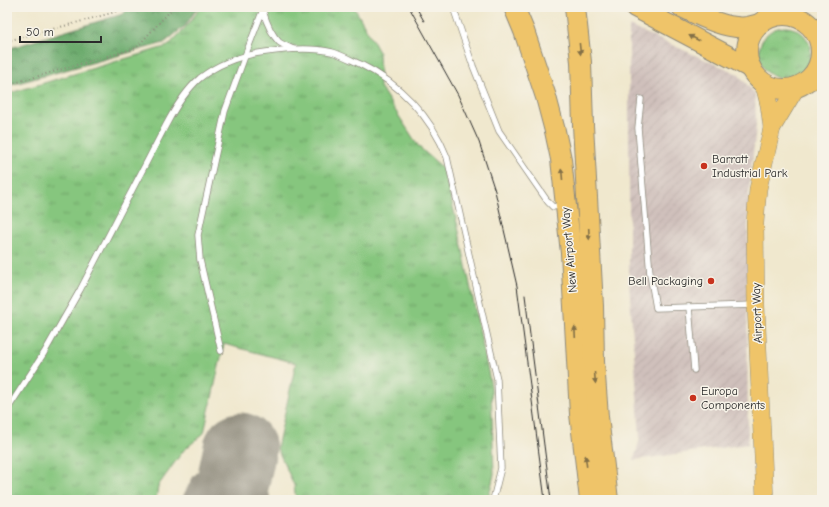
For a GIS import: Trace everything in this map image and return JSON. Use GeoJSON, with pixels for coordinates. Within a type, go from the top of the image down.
{"type":"FeatureCollection","features":[{"type":"Feature","properties":{"kind":"highway","name":"New Airport Way"},"geometry":{"type":"LineString","coordinates":[[514,7],[544,89],[561,159],[576,204],[593,306],[594,362],[598,416],[608,500]]}},
{"type":"Feature","properties":{"kind":"highway"},"geometry":{"type":"LineString","coordinates":[[635,7],[754,74],[767,85],[776,89],[786,90],[808,83],[819,66],[822,55],[821,45],[815,27],[802,19],[782,15],[770,16],[747,27],[736,27],[719,23],[682,7]]}},
{"type":"Feature","properties":{"kind":"highway","name":"New Airport Way"},"geometry":{"type":"LineString","coordinates":[[575,8],[581,62],[583,125],[571,253],[580,414],[590,500]]}},
{"type":"Feature","properties":{"kind":"highway"},"geometry":{"type":"LineString","coordinates":[[754,74],[747,57],[748,44],[752,33],[770,16]]}},
{"type":"Feature","properties":{"kind":"main road","name":"Airport Way"},"geometry":{"type":"LineString","coordinates":[[754,74],[765,90],[769,105],[772,128],[758,189],[755,223],[756,305],[765,500]]}},
{"type":"Feature","properties":{"kind":"main road","name":"Airport Way"},"geometry":{"type":"LineString","coordinates":[[772,128],[808,83]]}},
{"type":"Feature","properties":{"kind":"lane"},"geometry":{"type":"LineString","coordinates":[[453,7],[473,66],[499,131],[553,207],[576,204]]}},
{"type":"Feature","properties":{"kind":"lane"},"geometry":{"type":"LineString","coordinates":[[264,8],[266,20],[272,33],[279,42],[293,50]]}},
{"type":"Feature","properties":{"kind":"lane"},"geometry":{"type":"LineString","coordinates":[[221,351],[200,260],[198,235],[225,111],[264,8]]}},
{"type":"Feature","properties":{"kind":"lane"},"geometry":{"type":"LineString","coordinates":[[7,410],[44,353],[80,290],[173,111],[189,89],[204,75],[221,64],[245,56],[273,51],[293,50],[311,50],[334,53],[353,60],[377,73],[400,90],[423,114],[444,148],[497,379],[501,468],[493,500]]}},
{"type":"Feature","properties":{"kind":"lane"},"geometry":{"type":"LineString","coordinates":[[641,99],[638,128],[650,274],[656,308],[756,305]]}},
{"type":"Feature","properties":{"kind":"lane"},"geometry":{"type":"LineString","coordinates":[[689,307],[694,370]]}},
{"type":"Feature","properties":{"kind":"path"},"geometry":{"type":"LineString","coordinates":[[7,41],[115,12],[120,7]]}},
{"type":"Feature","properties":{"kind":"path"},"geometry":{"type":"LineString","coordinates":[[7,85],[136,48],[171,10],[172,7]]}},
{"type":"Feature","properties":{"kind":"shaded area","name":"Barratt Industrial Park"},"geometry":{"type":"Polygon","coordinates":[[[629,26],[738,74],[755,94],[756,127],[749,190],[747,283],[748,444],[634,460],[640,438],[629,282],[629,26]]]}},
{"type":"Feature","properties":{"kind":"green space"},"geometry":{"type":"Polygon","coordinates":[[[130,7],[198,7],[185,26],[164,43],[7,86],[7,49],[123,14],[130,7]]]}},
{"type":"Feature","properties":{"kind":"green space"},"geometry":{"type":"Polygon","coordinates":[[[201,7],[354,7],[379,52],[380,87],[419,147],[443,168],[458,227],[491,386],[494,474],[488,500],[296,500],[294,485],[277,448],[296,363],[224,344],[204,433],[183,451],[158,486],[156,500],[7,500],[7,94],[168,46],[185,28],[201,7]]]}},
{"type":"Feature","properties":{"kind":"green space"},"geometry":{"type":"Polygon","coordinates":[[[780,27],[790,27],[804,34],[811,48],[811,58],[804,72],[790,79],[780,79],[770,75],[763,68],[759,58],[759,48],[763,38],[770,31],[780,27]]]}},
{"type":"Feature","properties":{"kind":"taxiway"},"geometry":{"type":"LineString","coordinates":[[197,500],[205,485],[222,472],[235,469],[251,486],[256,500]]}},
{"type":"Feature","properties":{"kind":"runway"},"geometry":{"type":"LineString","coordinates":[[229,500],[240,449]]}},
{"type":"Feature","properties":{"kind":"tram line"},"geometry":{"type":"LineString","coordinates":[[409,7],[458,95],[479,142],[495,191],[517,286],[545,500]]}},
{"type":"Feature","properties":{"kind":"tram line"},"geometry":{"type":"LineString","coordinates":[[416,7],[424,21]]}},
{"type":"Feature","properties":{"kind":"tram line"},"geometry":{"type":"LineString","coordinates":[[525,295],[551,500]]}},
{"type":"Feature","properties":{"kind":"place","name":"Barratt Industrial Park"},"geometry":{"type":"Point","coordinates":[704,166]}},
{"type":"Feature","properties":{"kind":"place","name":"Bell Packaging"},"geometry":{"type":"Point","coordinates":[711,281]}},
{"type":"Feature","properties":{"kind":"place","name":"Europa Components"},"geometry":{"type":"Point","coordinates":[693,398]}}]}
